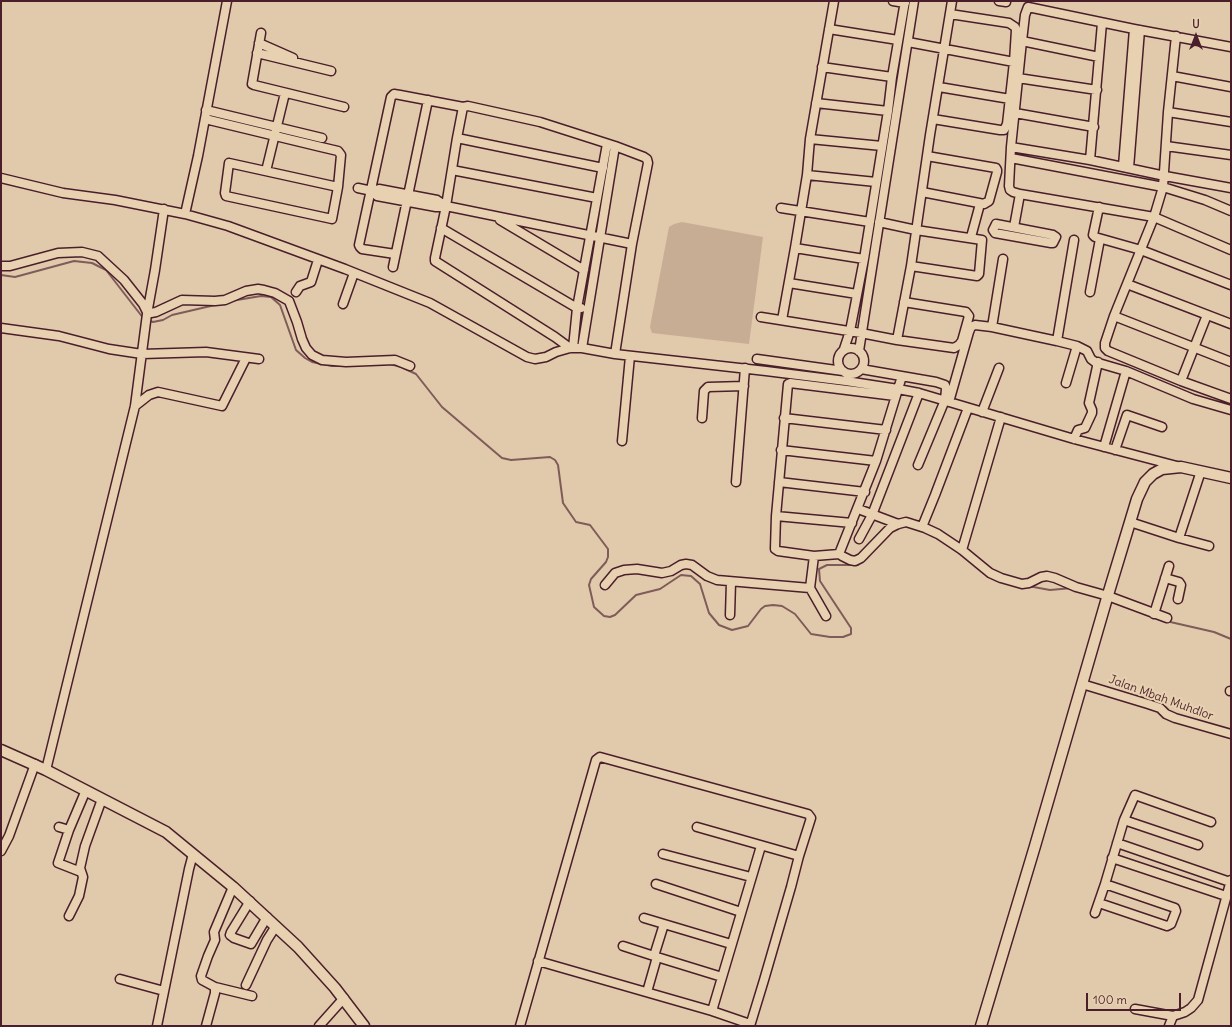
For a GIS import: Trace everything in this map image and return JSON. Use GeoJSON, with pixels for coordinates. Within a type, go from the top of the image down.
{"type":"FeatureCollection","features":[{"type":"Feature","properties":{"kind":"main road"},"geometry":{"type":"LineString","coordinates":[[981,1026],[1137,499],[1145,482],[1153,474],[1162,469],[1181,467],[1231,478]]}},
{"type":"Feature","properties":{"kind":"main road"},"geometry":{"type":"LineString","coordinates":[[1,750],[35,764],[166,832],[250,901],[298,947],[344,998],[364,1026]]}},
{"type":"Feature","properties":{"kind":"street"},"geometry":{"type":"LineString","coordinates":[[185,214],[205,119],[227,1]]}},
{"type":"Feature","properties":{"kind":"street"},"geometry":{"type":"LineString","coordinates":[[782,320],[807,175],[810,139],[834,1]]}},
{"type":"Feature","properties":{"kind":"street"},"geometry":{"type":"LineString","coordinates":[[846,375],[839,367],[838,357],[844,349],[850,331],[864,259],[888,111],[894,61],[905,2],[893,1]]}},
{"type":"Feature","properties":{"kind":"street"},"geometry":{"type":"LineString","coordinates":[[463,107],[435,261],[555,337],[575,348],[630,356],[766,371],[846,375],[857,372],[861,369],[864,359],[859,351],[861,333],[914,1]]}},
{"type":"Feature","properties":{"kind":"street"},"geometry":{"type":"LineString","coordinates":[[897,340],[911,266],[932,119],[952,1]]}},
{"type":"Feature","properties":{"kind":"street"},"geometry":{"type":"LineString","coordinates":[[1231,47],[1137,30],[1028,7],[1025,15],[1011,147],[1010,190],[1020,194],[1154,217],[1231,250]]}},
{"type":"Feature","properties":{"kind":"street"},"geometry":{"type":"LineString","coordinates":[[932,119],[1000,130],[1004,130],[1007,124],[1016,30],[1013,25],[1009,23],[950,14]]}},
{"type":"Feature","properties":{"kind":"street"},"geometry":{"type":"LineString","coordinates":[[1090,160],[1102,22]]}},
{"type":"Feature","properties":{"kind":"street"},"geometry":{"type":"LineString","coordinates":[[901,25],[910,26]]}},
{"type":"Feature","properties":{"kind":"street"},"geometry":{"type":"LineString","coordinates":[[830,28],[898,40]]}},
{"type":"Feature","properties":{"kind":"street"},"geometry":{"type":"LineString","coordinates":[[1126,167],[1137,30]]}},
{"type":"Feature","properties":{"kind":"street"},"geometry":{"type":"LineString","coordinates":[[261,33],[252,84],[344,107]]}},
{"type":"Feature","properties":{"kind":"street"},"geometry":{"type":"LineString","coordinates":[[1176,36],[1168,112],[1164,187],[1154,217],[1114,316],[1105,343],[1105,348],[1108,351],[1231,400]]}},
{"type":"Feature","properties":{"kind":"street"},"geometry":{"type":"LineString","coordinates":[[1022,41],[1099,57]]}},
{"type":"Feature","properties":{"kind":"street"},"geometry":{"type":"LineString","coordinates":[[908,42],[1014,62]]}},
{"type":"Feature","properties":{"kind":"street"},"geometry":{"type":"LineString","coordinates":[[259,43],[313,66]]}},
{"type":"Feature","properties":{"kind":"street"},"geometry":{"type":"LineString","coordinates":[[257,53],[331,71]]}},
{"type":"Feature","properties":{"kind":"street"},"geometry":{"type":"LineString","coordinates":[[894,61],[905,62]]}},
{"type":"Feature","properties":{"kind":"street"},"geometry":{"type":"LineString","coordinates":[[822,67],[892,77]]}},
{"type":"Feature","properties":{"kind":"street"},"geometry":{"type":"LineString","coordinates":[[1172,76],[1231,87]]}},
{"type":"Feature","properties":{"kind":"street"},"geometry":{"type":"LineString","coordinates":[[1018,78],[1097,90]]}},
{"type":"Feature","properties":{"kind":"street"},"geometry":{"type":"LineString","coordinates":[[938,87],[1010,99]]}},
{"type":"Feature","properties":{"kind":"street"},"geometry":{"type":"LineString","coordinates":[[266,171],[285,93]]}},
{"type":"Feature","properties":{"kind":"street"},"geometry":{"type":"LineString","coordinates":[[395,254],[360,247],[391,97],[394,94],[463,107],[468,106],[540,122],[644,157],[648,162],[632,244],[615,354]]}},
{"type":"Feature","properties":{"kind":"street"},"geometry":{"type":"LineString","coordinates":[[393,267],[428,100]]}},
{"type":"Feature","properties":{"kind":"street"},"geometry":{"type":"LineString","coordinates":[[816,103],[888,111]]}},
{"type":"Feature","properties":{"kind":"street"},"geometry":{"type":"LineString","coordinates":[[206,110],[322,138]]}},
{"type":"Feature","properties":{"kind":"street"},"geometry":{"type":"LineString","coordinates":[[1168,112],[1231,122]]}},
{"type":"Feature","properties":{"kind":"street"},"geometry":{"type":"LineString","coordinates":[[1015,113],[1094,127]]}},
{"type":"Feature","properties":{"kind":"street"},"geometry":{"type":"LineString","coordinates":[[205,119],[338,151],[341,155],[338,187],[332,219],[226,196],[225,193],[229,163],[338,187]]}},
{"type":"Feature","properties":{"kind":"street"},"geometry":{"type":"LineString","coordinates":[[457,138],[602,168]]}},
{"type":"Feature","properties":{"kind":"street"},"geometry":{"type":"LineString","coordinates":[[810,139],[882,146]]}},
{"type":"Feature","properties":{"kind":"street"},"geometry":{"type":"LineString","coordinates":[[575,348],[578,308],[602,168],[611,145]]}},
{"type":"Feature","properties":{"kind":"street"},"geometry":{"type":"LineString","coordinates":[[575,348],[588,309],[611,145]]}},
{"type":"Feature","properties":{"kind":"street"},"geometry":{"type":"LineString","coordinates":[[1166,146],[1231,156]]}},
{"type":"Feature","properties":{"kind":"street"},"geometry":{"type":"LineString","coordinates":[[1011,147],[1090,160],[1231,188]]}},
{"type":"Feature","properties":{"kind":"street"},"geometry":{"type":"LineString","coordinates":[[922,192],[984,204],[988,201],[997,172],[996,168],[927,156]]}},
{"type":"Feature","properties":{"kind":"street"},"geometry":{"type":"LineString","coordinates":[[1011,158],[1164,187],[1205,200],[1231,211]]}},
{"type":"Feature","properties":{"kind":"street"},"geometry":{"type":"LineString","coordinates":[[452,170],[597,198]]}},
{"type":"Feature","properties":{"kind":"street"},"geometry":{"type":"LineString","coordinates":[[807,175],[876,182]]}},
{"type":"Feature","properties":{"kind":"street"},"geometry":{"type":"LineString","coordinates":[[1,178],[63,193],[164,209],[235,229],[430,303],[527,357],[534,359],[546,357],[556,352],[575,348]]}},
{"type":"Feature","properties":{"kind":"street"},"geometry":{"type":"LineString","coordinates":[[358,188],[372,191],[379,189],[408,198],[437,200],[446,206],[632,244]]}},
{"type":"Feature","properties":{"kind":"street"},"geometry":{"type":"LineString","coordinates":[[1014,227],[1020,194]]}},
{"type":"Feature","properties":{"kind":"street"},"geometry":{"type":"LineString","coordinates":[[873,202],[882,203]]}},
{"type":"Feature","properties":{"kind":"street"},"geometry":{"type":"LineString","coordinates":[[971,237],[980,204]]}},
{"type":"Feature","properties":{"kind":"street"},"geometry":{"type":"LineString","coordinates":[[1099,207],[1093,235],[1100,239],[1141,250],[1231,285]]}},
{"type":"Feature","properties":{"kind":"street"},"geometry":{"type":"LineString","coordinates":[[781,208],[870,222]]}},
{"type":"Feature","properties":{"kind":"street"},"geometry":{"type":"LineString","coordinates":[[46,770],[135,406],[147,313],[164,209]]}},
{"type":"Feature","properties":{"kind":"street"},"geometry":{"type":"LineString","coordinates":[[494,216],[584,270]]}},
{"type":"Feature","properties":{"kind":"street"},"geometry":{"type":"LineString","coordinates":[[879,222],[916,230],[971,237],[980,239],[983,242],[979,274],[977,276],[911,266]]}},
{"type":"Feature","properties":{"kind":"street"},"geometry":{"type":"LineString","coordinates":[[996,224],[1014,227],[1053,235],[1056,237],[1053,243],[1050,243],[995,233],[993,230],[996,224]]}},
{"type":"Feature","properties":{"kind":"street"},"geometry":{"type":"LineString","coordinates":[[441,228],[578,308],[588,309]]}},
{"type":"Feature","properties":{"kind":"street"},"geometry":{"type":"LineString","coordinates":[[1090,292],[1100,239]]}},
{"type":"Feature","properties":{"kind":"street"},"geometry":{"type":"LineString","coordinates":[[1057,341],[1074,240]]}},
{"type":"Feature","properties":{"kind":"street"},"geometry":{"type":"LineString","coordinates":[[795,248],[864,259]]}},
{"type":"Feature","properties":{"kind":"street"},"geometry":{"type":"LineString","coordinates":[[1,266],[10,266],[58,253],[82,252],[98,256],[124,280],[143,304],[147,313]]}},
{"type":"Feature","properties":{"kind":"street"},"geometry":{"type":"LineString","coordinates":[[992,327],[1003,259]]}},
{"type":"Feature","properties":{"kind":"street"},"geometry":{"type":"LineString","coordinates":[[296,292],[300,286],[311,282],[318,260]]}},
{"type":"Feature","properties":{"kind":"street"},"geometry":{"type":"LineString","coordinates":[[343,304],[354,273]]}},
{"type":"Feature","properties":{"kind":"street"},"geometry":{"type":"LineString","coordinates":[[789,283],[857,294]]}},
{"type":"Feature","properties":{"kind":"street"},"geometry":{"type":"LineString","coordinates":[[1127,284],[1207,315],[1230,322]]}},
{"type":"Feature","properties":{"kind":"street"},"geometry":{"type":"LineString","coordinates":[[147,313],[156,312],[182,300],[225,300],[246,291],[258,289],[264,290],[275,293],[289,301],[302,339],[306,348],[312,355],[322,360],[346,362],[395,360],[410,366]]}},
{"type":"Feature","properties":{"kind":"street"},"geometry":{"type":"LineString","coordinates":[[760,317],[954,348],[962,341],[969,316],[966,312],[904,302]]}},
{"type":"Feature","properties":{"kind":"street"},"geometry":{"type":"LineString","coordinates":[[1181,381],[1207,315]]}},
{"type":"Feature","properties":{"kind":"street"},"geometry":{"type":"LineString","coordinates":[[1114,316],[1231,362]]}},
{"type":"Feature","properties":{"kind":"street"},"geometry":{"type":"LineString","coordinates":[[918,465],[947,401],[971,327],[975,325],[992,327],[1077,346],[1087,351],[1091,359],[1098,362],[1126,371],[1193,399],[1231,410]]}},
{"type":"Feature","properties":{"kind":"street"},"geometry":{"type":"LineString","coordinates":[[1,328],[59,336],[109,349],[142,354],[206,352],[259,359]]}},
{"type":"Feature","properties":{"kind":"street"},"geometry":{"type":"LineString","coordinates":[[1066,383],[1077,346]]}},
{"type":"Feature","properties":{"kind":"street"},"geometry":{"type":"LineString","coordinates":[[844,349],[849,348],[859,351]]}},
{"type":"Feature","properties":{"kind":"street"},"geometry":{"type":"LineString","coordinates":[[622,441],[630,356]]}},
{"type":"Feature","properties":{"kind":"street"},"geometry":{"type":"LineString","coordinates":[[135,406],[149,395],[158,392],[222,406],[246,358]]}},
{"type":"Feature","properties":{"kind":"street"},"geometry":{"type":"LineString","coordinates":[[757,359],[846,375],[896,393]]}},
{"type":"Feature","properties":{"kind":"street"},"geometry":{"type":"LineString","coordinates":[[766,371],[767,360]]}},
{"type":"Feature","properties":{"kind":"street"},"geometry":{"type":"LineString","coordinates":[[1074,439],[1078,430],[1085,428],[1092,413],[1089,403],[1098,362]]}},
{"type":"Feature","properties":{"kind":"street"},"geometry":{"type":"LineString","coordinates":[[736,482],[745,368]]}},
{"type":"Feature","properties":{"kind":"street"},"geometry":{"type":"LineString","coordinates":[[982,412],[1000,368]]}},
{"type":"Feature","properties":{"kind":"street"},"geometry":{"type":"LineString","coordinates":[[861,369],[936,382],[945,385],[947,401]]}},
{"type":"Feature","properties":{"kind":"street"},"geometry":{"type":"LineString","coordinates":[[1104,447],[1126,371]]}},
{"type":"Feature","properties":{"kind":"street"},"geometry":{"type":"LineString","coordinates":[[902,376],[896,393],[876,461],[865,492],[839,554],[814,556],[778,551],[775,549],[781,450],[788,386],[790,383],[896,393],[919,393],[1074,439],[1181,467]]}},
{"type":"Feature","properties":{"kind":"street"},"geometry":{"type":"LineString","coordinates":[[702,418],[704,391],[708,387],[744,386]]}},
{"type":"Feature","properties":{"kind":"street"},"geometry":{"type":"LineString","coordinates":[[859,539],[872,515],[919,393]]}},
{"type":"Feature","properties":{"kind":"street"},"geometry":{"type":"LineString","coordinates":[[922,527],[968,408]]}},
{"type":"Feature","properties":{"kind":"street"},"geometry":{"type":"LineString","coordinates":[[1115,450],[1127,415],[1162,427]]}},
{"type":"Feature","properties":{"kind":"street"},"geometry":{"type":"LineString","coordinates":[[962,550],[1001,417]]}},
{"type":"Feature","properties":{"kind":"street"},"geometry":{"type":"LineString","coordinates":[[784,418],[886,430]]}},
{"type":"Feature","properties":{"kind":"street"},"geometry":{"type":"LineString","coordinates":[[781,450],[876,461]]}},
{"type":"Feature","properties":{"kind":"street"},"geometry":{"type":"LineString","coordinates":[[1179,538],[1201,471]]}},
{"type":"Feature","properties":{"kind":"street"},"geometry":{"type":"LineString","coordinates":[[779,482],[865,492]]}},
{"type":"Feature","properties":{"kind":"street"},"geometry":{"type":"LineString","coordinates":[[861,510],[898,524]]}},
{"type":"Feature","properties":{"kind":"street"},"geometry":{"type":"LineString","coordinates":[[776,516],[852,523]]}},
{"type":"Feature","properties":{"kind":"street"},"geometry":{"type":"LineString","coordinates":[[842,556],[855,561],[861,558],[890,528],[906,522],[938,534],[962,550],[990,573],[1001,578],[1022,584],[1047,576],[1056,578],[1107,600],[1167,618]]}},
{"type":"Feature","properties":{"kind":"street"},"geometry":{"type":"LineString","coordinates":[[1130,522],[1209,546]]}},
{"type":"Feature","properties":{"kind":"street"},"geometry":{"type":"LineString","coordinates":[[814,556],[810,588],[826,616]]}},
{"type":"Feature","properties":{"kind":"street"},"geometry":{"type":"LineString","coordinates":[[605,585],[615,573],[624,570],[637,569],[662,573],[671,571],[681,565],[686,564],[692,565],[707,576],[717,580],[810,588]]}},
{"type":"Feature","properties":{"kind":"street"},"geometry":{"type":"LineString","coordinates":[[1154,614],[1169,566]]}},
{"type":"Feature","properties":{"kind":"street"},"geometry":{"type":"LineString","coordinates":[[1165,578],[1179,582],[1181,585],[1178,599]]}},
{"type":"Feature","properties":{"kind":"street"},"geometry":{"type":"LineString","coordinates":[[730,615],[731,582]]}},
{"type":"Feature","properties":{"kind":"street","name":"Jalan Mbah Muhdlor"},"geometry":{"type":"LineString","coordinates":[[1082,684],[1160,708],[1166,714],[1176,718],[1231,734]]}},
{"type":"Feature","properties":{"kind":"street"},"geometry":{"type":"LineString","coordinates":[[520,1026],[538,961],[596,760],[600,757],[808,814],[811,818],[750,1025],[712,1011],[538,961]]}},
{"type":"Feature","properties":{"kind":"street"},"geometry":{"type":"LineString","coordinates":[[1,851],[9,836],[35,764]]}},
{"type":"Feature","properties":{"kind":"street"},"geometry":{"type":"LineString","coordinates":[[81,872],[58,863],[69,830],[86,790]]}},
{"type":"Feature","properties":{"kind":"street"},"geometry":{"type":"LineString","coordinates":[[1095,913],[1105,884],[1116,843],[1135,795],[1211,822]]}},
{"type":"Feature","properties":{"kind":"street"},"geometry":{"type":"LineString","coordinates":[[69,916],[79,896],[83,877],[80,868],[85,846],[102,799]]}},
{"type":"Feature","properties":{"kind":"street"},"geometry":{"type":"LineString","coordinates":[[1124,820],[1198,845]]}},
{"type":"Feature","properties":{"kind":"street"},"geometry":{"type":"LineString","coordinates":[[59,827],[69,830]]}},
{"type":"Feature","properties":{"kind":"street"},"geometry":{"type":"LineString","coordinates":[[697,827],[799,856]]}},
{"type":"Feature","properties":{"kind":"street"},"geometry":{"type":"LineString","coordinates":[[1116,843],[1231,881],[1198,1000],[1185,1012],[1173,1016],[1135,1009]]}},
{"type":"Feature","properties":{"kind":"street"},"geometry":{"type":"LineString","coordinates":[[712,1011],[761,846]]}},
{"type":"Feature","properties":{"kind":"street"},"geometry":{"type":"LineString","coordinates":[[157,1026],[193,854]]}},
{"type":"Feature","properties":{"kind":"street"},"geometry":{"type":"LineString","coordinates":[[663,854],[751,877]]}},
{"type":"Feature","properties":{"kind":"street"},"geometry":{"type":"LineString","coordinates":[[1112,858],[1226,896]]}},
{"type":"Feature","properties":{"kind":"street"},"geometry":{"type":"LineString","coordinates":[[656,884],[741,912]]}},
{"type":"Feature","properties":{"kind":"street"},"geometry":{"type":"LineString","coordinates":[[1099,903],[1168,926],[1171,924],[1176,911],[1175,908],[1105,884]]}},
{"type":"Feature","properties":{"kind":"street"},"geometry":{"type":"LineString","coordinates":[[233,887],[214,932],[215,940],[201,976],[202,980],[215,987],[252,996]]}},
{"type":"Feature","properties":{"kind":"street"},"geometry":{"type":"LineString","coordinates":[[250,901],[230,935],[250,944],[267,917]]}},
{"type":"Feature","properties":{"kind":"street"},"geometry":{"type":"LineString","coordinates":[[644,918],[731,944]]}},
{"type":"Feature","properties":{"kind":"street"},"geometry":{"type":"LineString","coordinates":[[647,992],[664,924]]}},
{"type":"Feature","properties":{"kind":"street"},"geometry":{"type":"LineString","coordinates":[[246,985],[267,940],[276,926]]}},
{"type":"Feature","properties":{"kind":"street"},"geometry":{"type":"LineString","coordinates":[[623,946],[722,977]]}},
{"type":"Feature","properties":{"kind":"street"},"geometry":{"type":"LineString","coordinates":[[120,979],[164,991]]}},
{"type":"Feature","properties":{"kind":"street"},"geometry":{"type":"LineString","coordinates":[[206,1026],[215,993],[215,987]]}},
{"type":"Feature","properties":{"kind":"street"},"geometry":{"type":"LineString","coordinates":[[319,1026],[344,998]]}},
{"type":"Feature","properties":{"kind":"street"},"geometry":{"type":"LineString","coordinates":[[1169,1026],[1173,1016]]}},
{"type":"Feature","properties":{"kind":"shaded area"},"geometry":{"type":"Polygon","coordinates":[[[682,222],[763,237],[749,344],[652,333],[650,327],[669,227],[682,222]]]}},
{"type":"Feature","properties":{"kind":"waterway"},"geometry":{"type":"LineString","coordinates":[[1,275],[15,277],[74,261],[92,263],[106,270],[144,319]]}},
{"type":"Feature","properties":{"kind":"waterway"},"geometry":{"type":"LineString","coordinates":[[231,301],[261,296],[271,297],[280,305],[296,350],[312,362],[332,366],[346,366]]}},
{"type":"Feature","properties":{"kind":"waterway"},"geometry":{"type":"LineString","coordinates":[[148,320],[153,322],[163,320],[172,315],[215,305]]}},
{"type":"Feature","properties":{"kind":"waterway"},"geometry":{"type":"LineString","coordinates":[[383,364],[401,367],[416,374],[442,407],[502,458],[511,460],[550,457],[555,460],[558,465],[563,503],[576,522],[590,525],[608,549],[608,557],[606,562],[591,579],[589,585],[594,607],[604,616],[610,617],[615,615],[636,595],[660,589],[681,575],[691,576],[700,584],[709,613],[719,625],[732,630],[748,626],[761,609],[765,606],[773,605],[782,606],[795,614],[811,634],[830,637],[843,637],[851,634],[851,628],[820,581],[819,569],[827,565],[858,565],[860,562]]}},
{"type":"Feature","properties":{"kind":"waterway"},"geometry":{"type":"LineString","coordinates":[[897,528],[908,526]]}},
{"type":"Feature","properties":{"kind":"waterway"},"geometry":{"type":"LineString","coordinates":[[1028,586],[1050,590],[1072,588]]}},
{"type":"Feature","properties":{"kind":"waterway"},"geometry":{"type":"LineString","coordinates":[[1166,621],[1214,632],[1231,639]]}}]}
